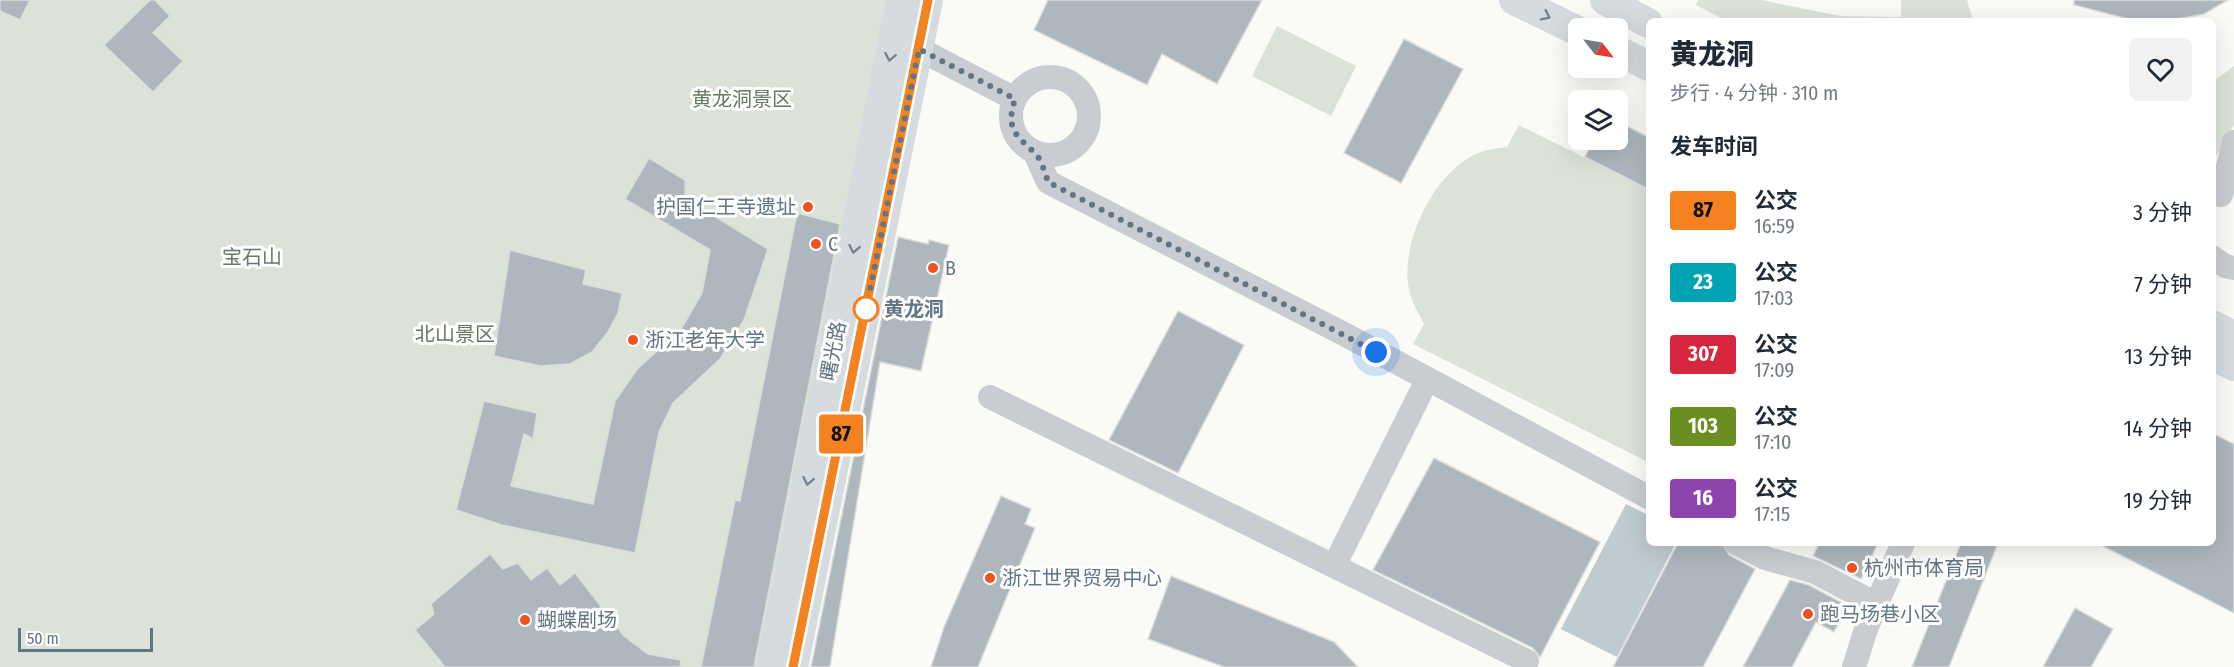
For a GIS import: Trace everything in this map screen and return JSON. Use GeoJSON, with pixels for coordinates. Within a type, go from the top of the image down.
{"type":"FeatureCollection","features":[{"type":"Feature","properties":{"kind":"main road","name":"曙光路"},"geometry":{"type":"LineString","coordinates":[[771,667],[901,0]]}},
{"type":"Feature","properties":{"kind":"main road","name":"曙光路"},"geometry":{"type":"LineString","coordinates":[[793,667],[928,0]]}},
{"type":"Feature","properties":{"kind":"main road"},"geometry":{"type":"LineString","coordinates":[[1514,0],[1568,26]]}},
{"type":"Feature","properties":{"kind":"main road"},"geometry":{"type":"LineString","coordinates":[[1589,18],[1589,15],[1598,7],[1610,2],[1646,21]]}},
{"type":"Feature","properties":{"kind":"main road"},"geometry":{"type":"LineString","coordinates":[[1628,56],[1646,65]]}},
{"type":"Feature","properties":{"kind":"main road"},"geometry":{"type":"LineString","coordinates":[[2216,311],[2234,318]]}},
{"type":"Feature","properties":{"kind":"main road"},"geometry":{"type":"LineString","coordinates":[[2216,328],[2234,336]]}},
{"type":"Feature","properties":{"kind":"main road"},"geometry":{"type":"LineString","coordinates":[[2216,357],[2234,366]]}},
{"type":"Feature","properties":{"kind":"street"},"geometry":{"type":"LineString","coordinates":[[919,49],[1015,99]]}},
{"type":"Feature","properties":{"kind":"street"},"geometry":{"type":"LineString","coordinates":[[1035,153],[1061,154],[1077,144],[1087,127],[1086,102],[1080,91],[1070,82],[1058,78],[1033,81],[1022,88],[1015,99],[1011,124],[1016,136],[1035,153],[1048,182],[1646,496]]}},
{"type":"Feature","properties":{"kind":"street"},"geometry":{"type":"LineString","coordinates":[[2223,196],[2234,142]]}},
{"type":"Feature","properties":{"kind":"street"},"geometry":{"type":"LineString","coordinates":[[1335,564],[1427,380]]}},
{"type":"Feature","properties":{"kind":"street"},"geometry":{"type":"LineString","coordinates":[[990,397],[1335,564],[1527,661]]}},
{"type":"Feature","properties":{"kind":"street"},"geometry":{"type":"LineString","coordinates":[[1742,546],[1765,558],[1815,572],[1876,604]]}},
{"type":"Feature","properties":{"kind":"street"},"geometry":{"type":"LineString","coordinates":[[1854,667],[1876,604],[1902,546]]}},
{"type":"Feature","properties":{"kind":"green space","name":"北山景区"},"geometry":{"type":"Polygon","coordinates":[[[0,0],[910,0],[781,667],[0,667],[0,0]]]}},
{"type":"Feature","properties":{"kind":"green space"},"geometry":{"type":"Polygon","coordinates":[[[1698,0],[1761,0],[1840,16],[1901,17],[1901,0],[1967,0],[1972,18],[1721,18],[1696,5],[1698,0]]]}},
{"type":"Feature","properties":{"kind":"green space"},"geometry":{"type":"Polygon","coordinates":[[[1277,26],[1356,66],[1331,116],[1252,76],[1277,26]]]}},
{"type":"Feature","properties":{"kind":"green space"},"geometry":{"type":"Polygon","coordinates":[[[2234,66],[2234,125],[2216,157],[2216,80],[2234,66]]]}},
{"type":"Feature","properties":{"kind":"green space"},"geometry":{"type":"Polygon","coordinates":[[[1519,125],[1646,188],[1646,461],[1413,344],[1424,324],[1411,298],[1407,275],[1409,254],[1415,232],[1424,210],[1450,173],[1466,159],[1484,151],[1507,147],[1519,125]]]}},
{"type":"Feature","properties":{"kind":"shaded area"},"geometry":{"type":"Polygon","coordinates":[[[1626,504],[1646,514],[1646,546],[1674,546],[1617,657],[1561,629],[1626,504]]]}},
{"type":"Feature","properties":{"kind":"building"},"geometry":{"type":"Polygon","coordinates":[[[0,0],[30,0],[20,20],[0,11],[0,0]]]}},
{"type":"Feature","properties":{"kind":"building"},"geometry":{"type":"Polygon","coordinates":[[[150,0],[155,0],[170,16],[153,33],[183,61],[153,92],[104,45],[150,0]]]}},
{"type":"Feature","properties":{"kind":"building"},"geometry":{"type":"Polygon","coordinates":[[[1048,0],[1262,0],[1217,84],[1162,54],[1147,85],[1034,30],[1048,0]]]}},
{"type":"Feature","properties":{"kind":"building"},"geometry":{"type":"Polygon","coordinates":[[[2074,0],[2228,0],[2204,14],[2183,18],[2124,18],[2074,5],[2074,0]]]}},
{"type":"Feature","properties":{"kind":"building"},"geometry":{"type":"Polygon","coordinates":[[[1404,39],[1463,69],[1401,183],[1344,153],[1404,39]]]}},
{"type":"Feature","properties":{"kind":"building"},"geometry":{"type":"Polygon","coordinates":[[[1628,127],[1646,136],[1646,188],[1585,157],[1589,150],[1628,150],[1628,127]]]}},
{"type":"Feature","properties":{"kind":"building"},"geometry":{"type":"Polygon","coordinates":[[[649,158],[685,180],[685,198],[768,249],[744,320],[720,359],[673,403],[659,432],[635,553],[502,525],[456,510],[484,401],[537,413],[533,439],[524,434],[511,486],[593,504],[615,401],[638,368],[680,331],[702,293],[710,250],[625,199],[649,158]]]}},
{"type":"Feature","properties":{"kind":"building"},"geometry":{"type":"Polygon","coordinates":[[[797,213],[840,224],[754,667],[701,667],[735,500],[740,501],[797,213]]]}},
{"type":"Feature","properties":{"kind":"building"},"geometry":{"type":"Polygon","coordinates":[[[898,237],[928,244],[929,240],[949,245],[921,371],[880,362],[830,667],[811,667],[898,237]]]}},
{"type":"Feature","properties":{"kind":"building"},"geometry":{"type":"Polygon","coordinates":[[[510,250],[586,270],[583,284],[622,293],[618,313],[608,332],[592,352],[570,364],[541,366],[494,356],[510,250]]]}},
{"type":"Feature","properties":{"kind":"building"},"geometry":{"type":"Polygon","coordinates":[[[1178,311],[1244,345],[1178,473],[1109,440],[1178,311]]]}},
{"type":"Feature","properties":{"kind":"building"},"geometry":{"type":"Polygon","coordinates":[[[2216,435],[2234,444],[2234,613],[2103,546],[2216,546],[2216,435]]]}},
{"type":"Feature","properties":{"kind":"building"},"geometry":{"type":"Polygon","coordinates":[[[1434,458],[1600,542],[1540,657],[1533,648],[1373,570],[1434,458]]]}},
{"type":"Feature","properties":{"kind":"building","name":"浙江世界贸易中心"},"geometry":{"type":"Polygon","coordinates":[[[1001,496],[1031,509],[1025,524],[1035,528],[978,667],[931,667],[944,627],[1001,496]]]}},
{"type":"Feature","properties":{"kind":"building"},"geometry":{"type":"Polygon","coordinates":[[[1676,546],[1724,546],[1729,555],[1755,569],[1703,667],[1613,667],[1676,546]]]}},
{"type":"Feature","properties":{"kind":"building","name":"杭州市体育局"},"geometry":{"type":"Polygon","coordinates":[[[1818,546],[1877,546],[1861,579],[1813,556],[1818,546]]]}},
{"type":"Feature","properties":{"kind":"building"},"geometry":{"type":"Polygon","coordinates":[[[1960,546],[1997,546],[1949,667],[1912,667],[1960,546]]]}},
{"type":"Feature","properties":{"kind":"building","name":"蝴蝶剧场"},"geometry":{"type":"Polygon","coordinates":[[[490,554],[503,569],[518,563],[531,580],[547,568],[560,585],[575,573],[624,636],[648,654],[681,660],[680,667],[445,667],[415,630],[434,614],[431,604],[490,554]]]}},
{"type":"Feature","properties":{"kind":"building"},"geometry":{"type":"Polygon","coordinates":[[[1171,576],[1334,642],[1358,667],[1224,667],[1148,639],[1171,576]]]}},
{"type":"Feature","properties":{"kind":"building","name":"跑马场巷小区"},"geometry":{"type":"Polygon","coordinates":[[[1790,580],[1809,585],[1848,606],[1834,632],[1816,622],[1792,667],[1743,667],[1790,580]]]}},
{"type":"Feature","properties":{"kind":"building"},"geometry":{"type":"Polygon","coordinates":[[[2075,608],[2113,629],[2091,667],[2043,667],[2075,608]]]}},
{"type":"Feature","properties":{"kind":"bus line","name":"87"},"geometry":{"type":"LineString","coordinates":[[793,667],[928,0]]}},
{"type":"Feature","properties":{"kind":"place","name":"护国仁王寺遗址"},"geometry":{"type":"Point","coordinates":[808,207]}},
{"type":"Feature","properties":{"kind":"place","name":"C"},"geometry":{"type":"Point","coordinates":[816,244]}},
{"type":"Feature","properties":{"kind":"place","name":"B"},"geometry":{"type":"Point","coordinates":[933,268]}},
{"type":"Feature","properties":{"kind":"place","name":"黄龙洞"},"geometry":{"type":"Point","coordinates":[866,309]}},
{"type":"Feature","properties":{"kind":"place","name":"浙江老年大学"},"geometry":{"type":"Point","coordinates":[633,340]}},
{"type":"Feature","properties":{"kind":"place","name":"杭州市体育局"},"geometry":{"type":"Point","coordinates":[1852,568]}},
{"type":"Feature","properties":{"kind":"place","name":"浙江世界贸易中心"},"geometry":{"type":"Point","coordinates":[990,578]}},
{"type":"Feature","properties":{"kind":"place","name":"跑马场巷小区"},"geometry":{"type":"Point","coordinates":[1808,614]}},
{"type":"Feature","properties":{"kind":"place","name":"蝴蝶剧场"},"geometry":{"type":"Point","coordinates":[525,620]}},
{"type":"Feature","properties":{"kind":"route"},"geometry":{"type":"LineString","coordinates":[[866,309],[919,49],[1015,99],[1011,111],[1011,124],[1016,136],[1024,146],[1035,153],[1048,182],[1376,352]]}},
{"type":"Feature","properties":{"kind":"park label","name":"黄龙洞景区"},"geometry":{"type":"Point","coordinates":[742,99]}},
{"type":"Feature","properties":{"kind":"park label","name":"宝石山"},"geometry":{"type":"Point","coordinates":[252,257]}}]}
